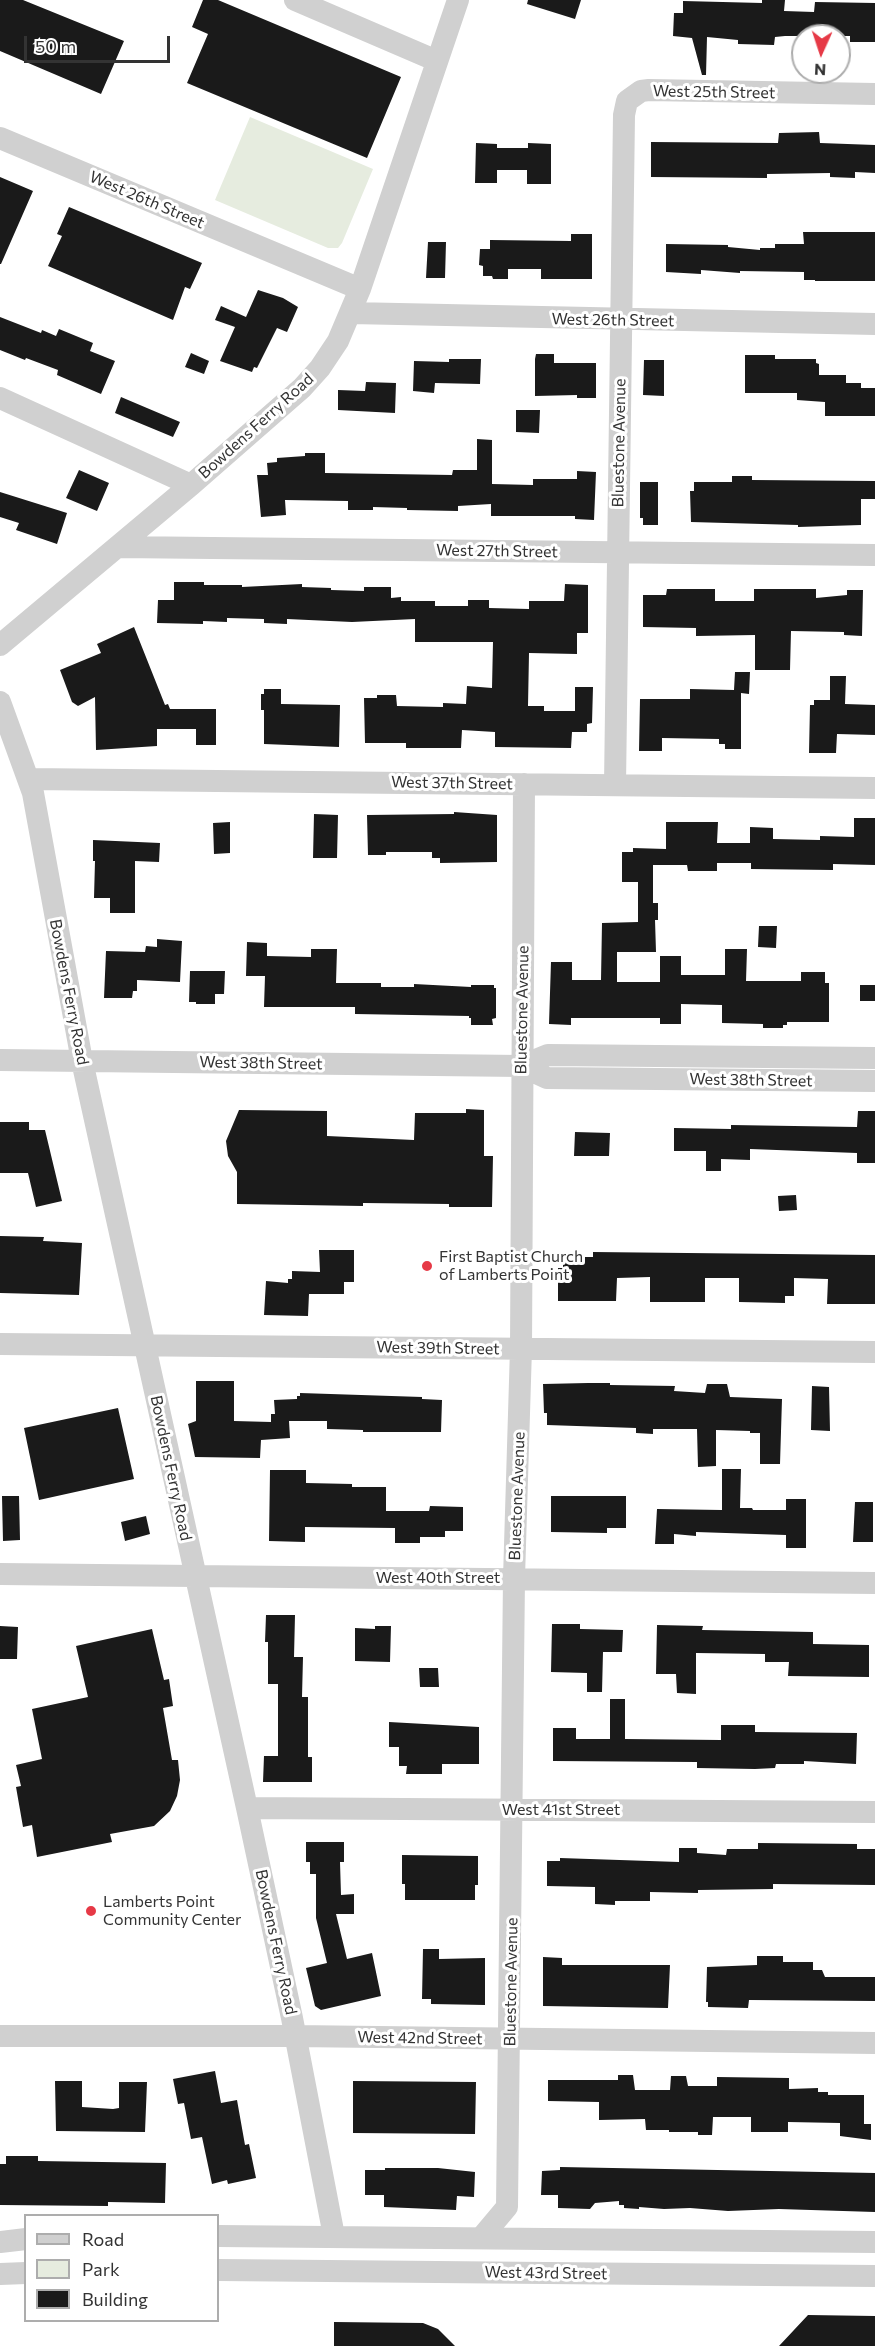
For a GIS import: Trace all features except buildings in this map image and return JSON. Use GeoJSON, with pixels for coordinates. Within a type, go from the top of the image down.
{"type":"FeatureCollection","features":[{"type":"Feature","properties":{"kind":"street"},"geometry":{"type":"LineString","coordinates":[[295,0],[437,61]]}},
{"type":"Feature","properties":{"kind":"street","name":"Bowdens Ferry Road"},"geometry":{"type":"LineString","coordinates":[[0,645],[191,485],[302,388],[320,368],[338,341],[360,289],[458,0]]}},
{"type":"Feature","properties":{"kind":"street","name":"West 25th Street"},"geometry":{"type":"LineString","coordinates":[[627,101],[648,90],[875,94]]}},
{"type":"Feature","properties":{"kind":"street","name":"Bluestone Avenue"},"geometry":{"type":"LineString","coordinates":[[615,785],[624,115],[627,101]]}},
{"type":"Feature","properties":{"kind":"street","name":"West 26th Street"},"geometry":{"type":"LineString","coordinates":[[0,138],[360,289]]}},
{"type":"Feature","properties":{"kind":"street","name":"West 26th Street"},"geometry":{"type":"LineString","coordinates":[[351,313],[875,324]]}},
{"type":"Feature","properties":{"kind":"street"},"geometry":{"type":"LineString","coordinates":[[0,398],[191,485]]}},
{"type":"Feature","properties":{"kind":"street","name":"West 27th Street"},"geometry":{"type":"LineString","coordinates":[[118,546],[875,555]]}},
{"type":"Feature","properties":{"kind":"street","name":"Bowdens Ferry Road"},"geometry":{"type":"LineString","coordinates":[[0,702],[29,779],[82,1061],[248,1808],[334,2236]]}},
{"type":"Feature","properties":{"kind":"street","name":"West 37th Street"},"geometry":{"type":"LineString","coordinates":[[29,779],[875,788]]}},
{"type":"Feature","properties":{"kind":"street","name":"Bluestone Avenue"},"geometry":{"type":"LineString","coordinates":[[507,2207],[514,1578],[520,1348],[524,784]]}},
{"type":"Feature","properties":{"kind":"street","name":"West 38th Street"},"geometry":{"type":"LineString","coordinates":[[0,1060],[521,1066],[548,1055],[875,1058]]}},
{"type":"Feature","properties":{"kind":"street","name":"West 38th Street"},"geometry":{"type":"LineString","coordinates":[[521,1066],[547,1078],[875,1081]]}},
{"type":"Feature","properties":{"kind":"street","name":"West 39th Street"},"geometry":{"type":"LineString","coordinates":[[0,1344],[875,1352]]}},
{"type":"Feature","properties":{"kind":"street","name":"West 40th Street"},"geometry":{"type":"LineString","coordinates":[[0,1574],[875,1583]]}},
{"type":"Feature","properties":{"kind":"street","name":"West 41st Street"},"geometry":{"type":"LineString","coordinates":[[248,1808],[875,1812]]}},
{"type":"Feature","properties":{"kind":"street","name":"West 42nd Street"},"geometry":{"type":"LineString","coordinates":[[0,2036],[295,2036],[875,2043]]}},
{"type":"Feature","properties":{"kind":"street"},"geometry":{"type":"LineString","coordinates":[[482,2238],[507,2207],[524,2227],[547,2239]]}},
{"type":"Feature","properties":{"kind":"street","name":"West 43rd Street"},"geometry":{"type":"LineString","coordinates":[[219,2236],[875,2242]]}},
{"type":"Feature","properties":{"kind":"street"},"geometry":{"type":"LineString","coordinates":[[0,2242],[24,2239]]}},
{"type":"Feature","properties":{"kind":"street","name":"West 43rd Street"},"geometry":{"type":"LineString","coordinates":[[219,2270],[875,2276]]}},
{"type":"Feature","properties":{"kind":"street"},"geometry":{"type":"LineString","coordinates":[[0,2274],[24,2273]]}},
{"type":"Feature","properties":{"kind":"green space"},"geometry":{"type":"Polygon","coordinates":[[[250,117],[373,169],[338,248],[328,248],[215,200],[250,117]]]}},
{"type":"Feature","properties":{"kind":"place","name":"First Baptist Church of Lamberts Point"},"geometry":{"type":"Point","coordinates":[427,1266]}},
{"type":"Feature","properties":{"kind":"place","name":"Lamberts Point Community Center"},"geometry":{"type":"Point","coordinates":[91,1911]}}]}
